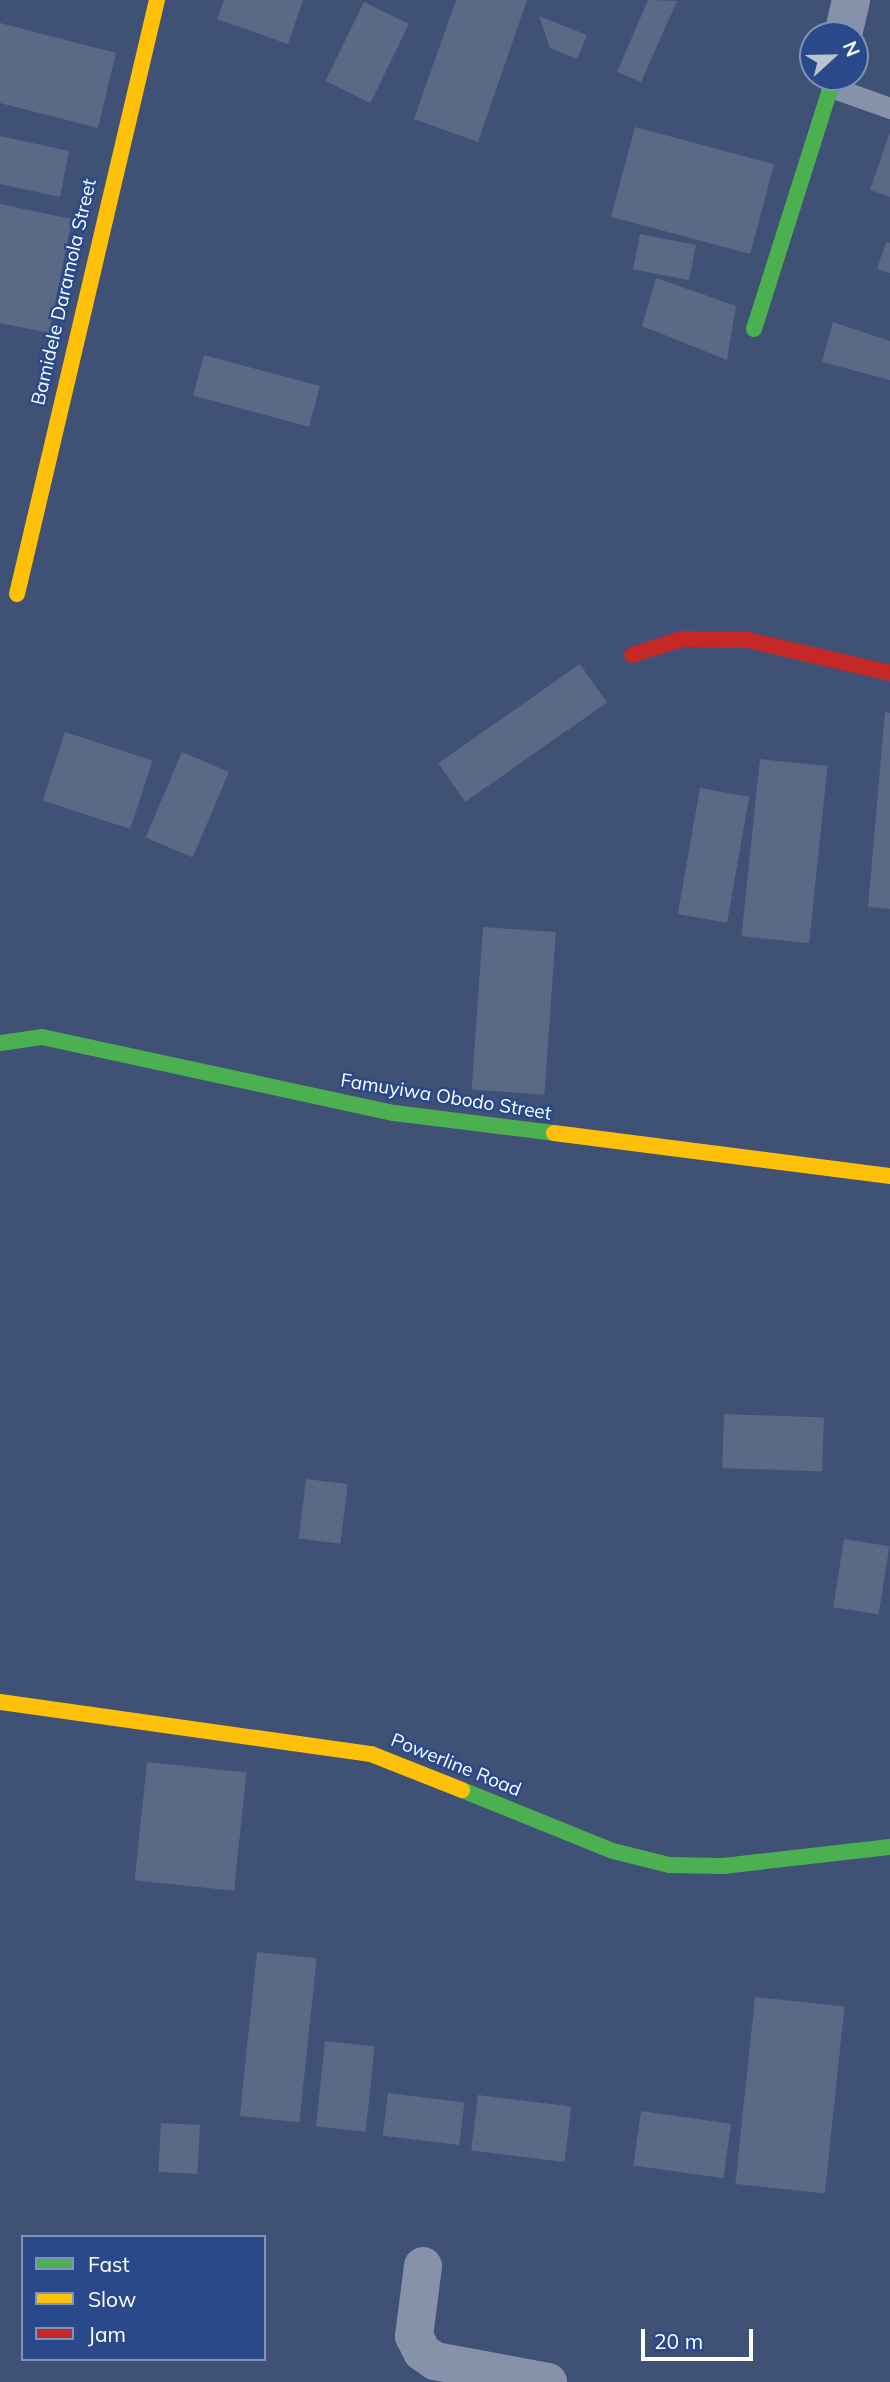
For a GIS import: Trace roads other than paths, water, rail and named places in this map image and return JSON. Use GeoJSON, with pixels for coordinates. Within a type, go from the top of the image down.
{"type":"FeatureCollection","features":[{"type":"Feature","properties":{"kind":"street","name":"Bamidele Daramola Street"},"geometry":{"type":"LineString","coordinates":[[17,594],[157,0]]}},
{"type":"Feature","properties":{"kind":"street"},"geometry":{"type":"LineString","coordinates":[[846,21],[851,0]]}},
{"type":"Feature","properties":{"kind":"street"},"geometry":{"type":"LineString","coordinates":[[754,329],[830,91]]}},
{"type":"Feature","properties":{"kind":"street"},"geometry":{"type":"LineString","coordinates":[[632,655],[682,639],[748,640],[890,673]]}},
{"type":"Feature","properties":{"kind":"street","name":"Famuyiwa Obodo Street"},"geometry":{"type":"LineString","coordinates":[[0,1043],[42,1037],[394,1113],[890,1176]]}},
{"type":"Feature","properties":{"kind":"street","name":"Powerline Road"},"geometry":{"type":"LineString","coordinates":[[0,1702],[372,1754],[613,1851],[669,1865],[723,1866],[890,1847]]}},
{"type":"Feature","properties":{"kind":"street"},"geometry":{"type":"LineString","coordinates":[[423,2266],[414,2336],[422,2352],[435,2361],[548,2382]]}},
{"type":"Feature","properties":{"kind":"lane"},"geometry":{"type":"LineString","coordinates":[[853,91],[890,108]]}}]}
